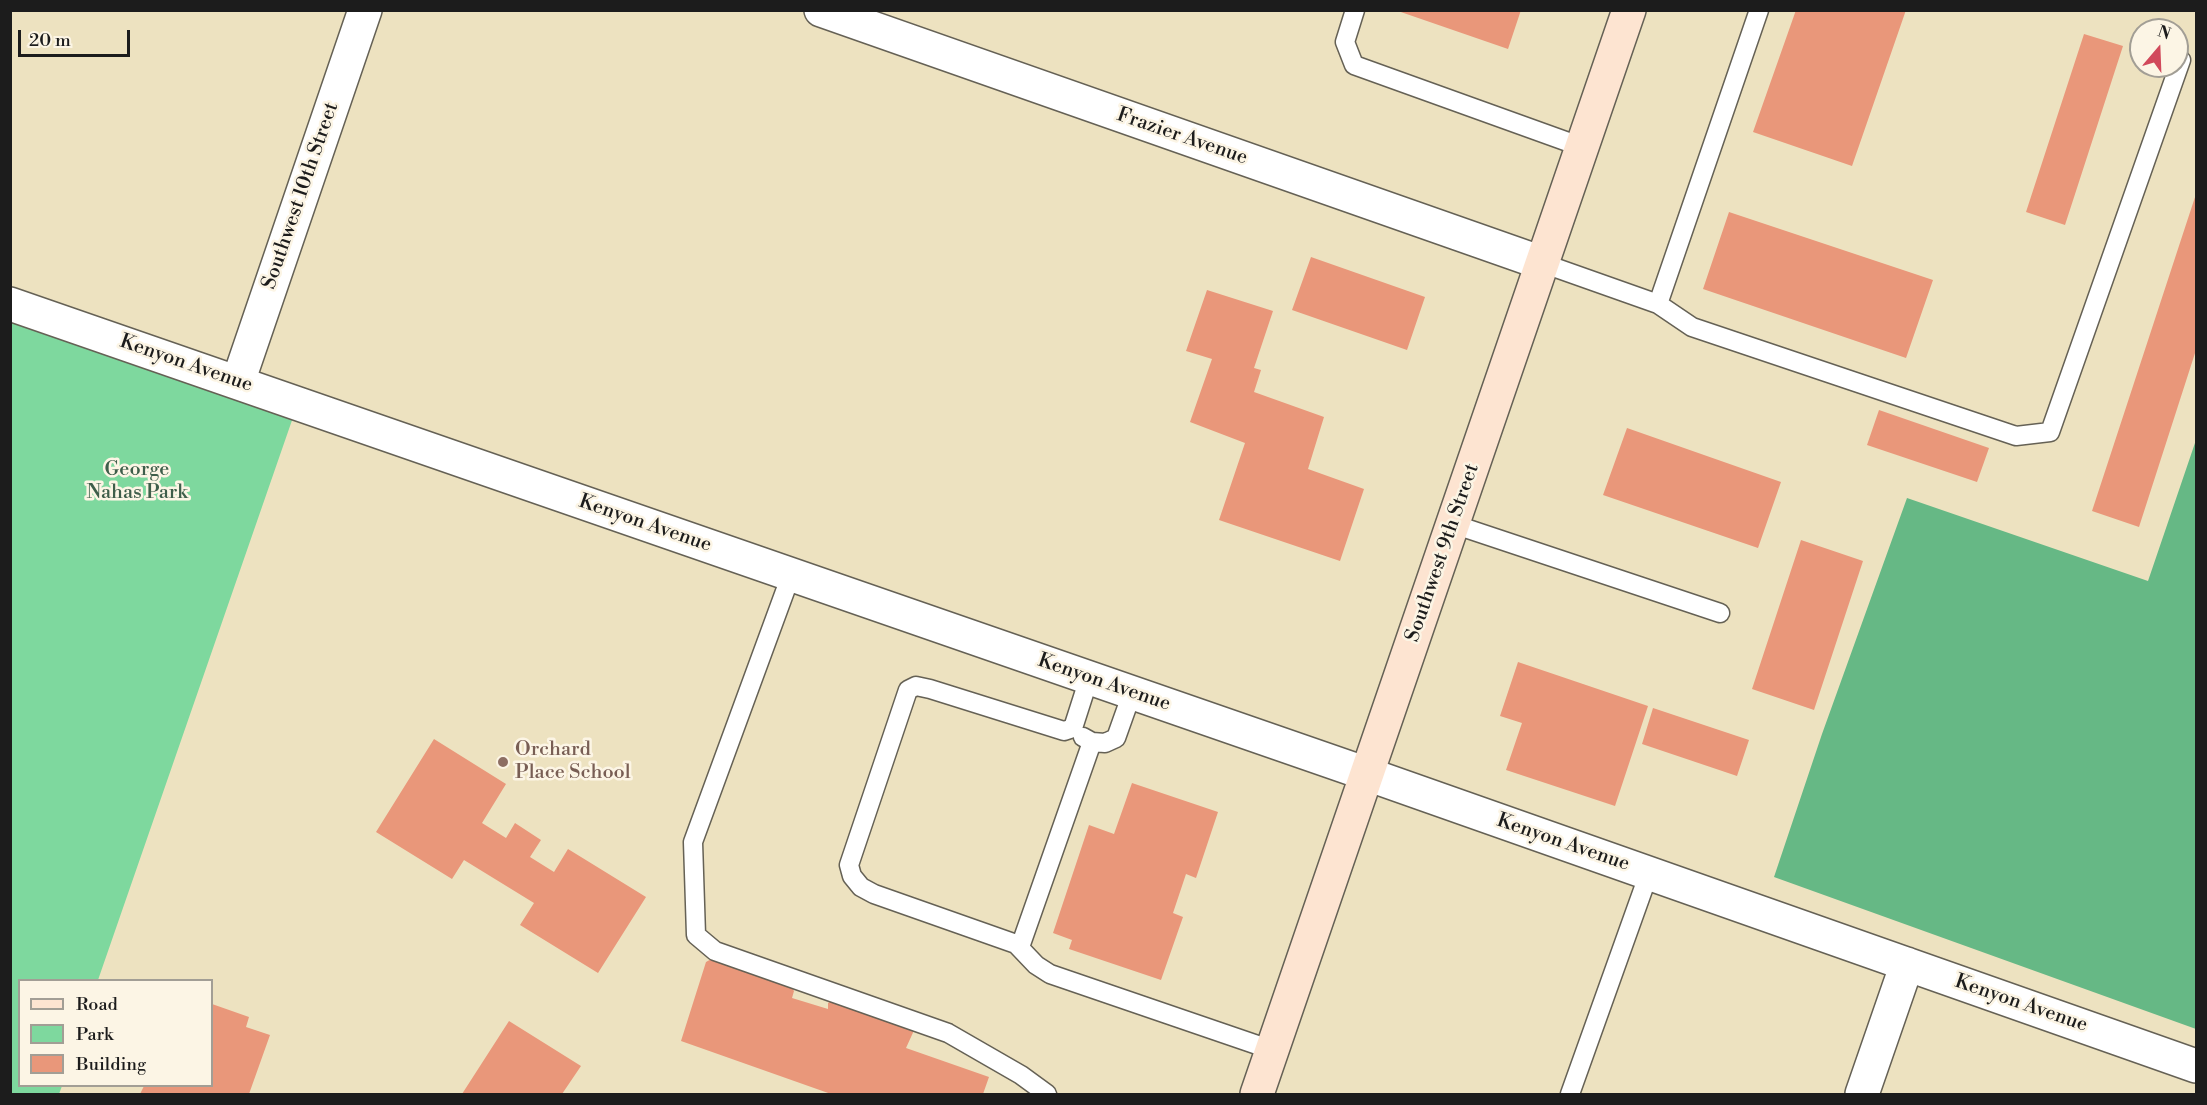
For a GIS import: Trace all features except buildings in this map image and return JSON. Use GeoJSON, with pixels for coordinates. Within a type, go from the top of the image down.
{"type":"FeatureCollection","features":[{"type":"Feature","properties":{"kind":"main road","name":"Southwest 9th Street"},"geometry":{"type":"LineString","coordinates":[[1257,1095],[1629,10]]}},
{"type":"Feature","properties":{"kind":"street","name":"Southwest 10th Street"},"geometry":{"type":"LineString","coordinates":[[238,382],[365,10]]}},
{"type":"Feature","properties":{"kind":"street","name":"Frazier Avenue"},"geometry":{"type":"LineString","coordinates":[[821,10],[1542,263]]}},
{"type":"Feature","properties":{"kind":"street","name":"Kenyon Avenue"},"geometry":{"type":"LineString","coordinates":[[10,304],[1366,774],[2196,1066]]}},
{"type":"Feature","properties":{"kind":"street"},"geometry":{"type":"LineString","coordinates":[[1862,1095],[1907,964]]}},
{"type":"Feature","properties":{"kind":"lane"},"geometry":{"type":"LineString","coordinates":[[1355,10],[1345,42],[1354,65],[1582,147]]}},
{"type":"Feature","properties":{"kind":"lane"},"geometry":{"type":"LineString","coordinates":[[1659,303],[1759,10]]}},
{"type":"Feature","properties":{"kind":"lane"},"geometry":{"type":"LineString","coordinates":[[1542,263],[1659,303],[1692,327],[2016,436],[2050,432],[2175,78]]}},
{"type":"Feature","properties":{"kind":"lane"},"geometry":{"type":"LineString","coordinates":[[1453,524],[1720,613]]}},
{"type":"Feature","properties":{"kind":"lane"},"geometry":{"type":"LineString","coordinates":[[791,575],[693,843],[696,935],[715,951],[948,1033],[1021,1075],[1047,1095]]}},
{"type":"Feature","properties":{"kind":"lane"},"geometry":{"type":"LineString","coordinates":[[1073,728],[1089,678]]}},
{"type":"Feature","properties":{"kind":"lane"},"geometry":{"type":"LineString","coordinates":[[1073,728],[1065,731],[1056,729],[930,689],[916,686],[908,690],[849,866],[852,876],[861,886],[874,894],[1016,944],[1036,965],[1050,974],[1272,1050]]}},
{"type":"Feature","properties":{"kind":"lane"},"geometry":{"type":"LineString","coordinates":[[1073,728],[1078,734],[1092,742],[1105,743],[1116,738],[1132,693]]}},
{"type":"Feature","properties":{"kind":"lane"},"geometry":{"type":"LineString","coordinates":[[1020,947],[1092,742]]}},
{"type":"Feature","properties":{"kind":"lane"},"geometry":{"type":"LineString","coordinates":[[1569,1095],[1648,873]]}},
{"type":"Feature","properties":{"kind":"green space","name":"George Nahas Park"},"geometry":{"type":"Polygon","coordinates":[[[11,304],[298,403],[98,979],[18,979],[18,1087],[62,1087],[59,1094],[11,1094],[11,304]]]}},
{"type":"Feature","properties":{"kind":"green space"},"geometry":{"type":"Polygon","coordinates":[[[2196,440],[2196,1029],[1774,877],[1822,734],[1907,498],[2148,581],[2196,440]]]}},
{"type":"Feature","properties":{"kind":"place","name":"Orchard Place School"},"geometry":{"type":"Point","coordinates":[503,762]}}]}
